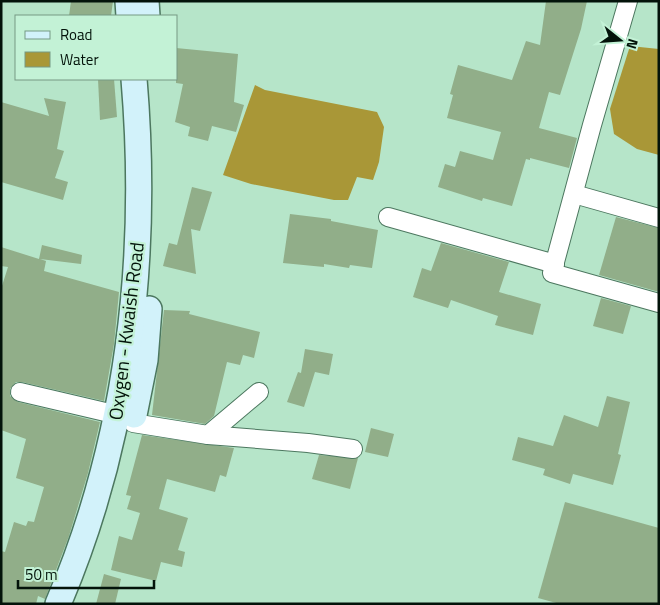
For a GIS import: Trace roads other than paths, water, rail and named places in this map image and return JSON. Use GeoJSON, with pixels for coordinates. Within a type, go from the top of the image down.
{"type":"FeatureCollection","features":[{"type":"Feature","properties":{"kind":"main road"},"geometry":{"type":"LineString","coordinates":[[128,1],[129,15]]}},
{"type":"Feature","properties":{"kind":"main road"},"geometry":{"type":"LineString","coordinates":[[146,1],[147,15]]}},
{"type":"Feature","properties":{"kind":"main road","name":"Oxygen - Kwaish Road"},"geometry":{"type":"LineString","coordinates":[[75,604],[97,548],[125,419],[138,265],[139,141],[134,80]]}},
{"type":"Feature","properties":{"kind":"main road","name":"Oxygen - Kwaish Road"},"geometry":{"type":"LineString","coordinates":[[58,604],[145,360],[154,234],[151,80]]}},
{"type":"Feature","properties":{"kind":"street"},"geometry":{"type":"LineString","coordinates":[[628,1],[552,273],[659,303]]}},
{"type":"Feature","properties":{"kind":"street"},"geometry":{"type":"LineString","coordinates":[[574,194],[659,218]]}},
{"type":"Feature","properties":{"kind":"street"},"geometry":{"type":"LineString","coordinates":[[388,217],[555,264]]}},
{"type":"Feature","properties":{"kind":"street"},"geometry":{"type":"LineString","coordinates":[[20,392],[125,419],[208,434],[353,449]]}},
{"type":"Feature","properties":{"kind":"street"},"geometry":{"type":"LineString","coordinates":[[208,434],[259,392]]}},
{"type":"Feature","properties":{"kind":"water"},"geometry":{"type":"Polygon","coordinates":[[[630,46],[659,49],[659,155],[637,149],[614,134],[610,109],[630,46]]]}},
{"type":"Feature","properties":{"kind":"water"},"geometry":{"type":"Polygon","coordinates":[[[255,85],[265,90],[377,112],[384,127],[379,162],[373,180],[357,177],[348,200],[334,200],[251,184],[223,175],[255,85]]]}}]}
